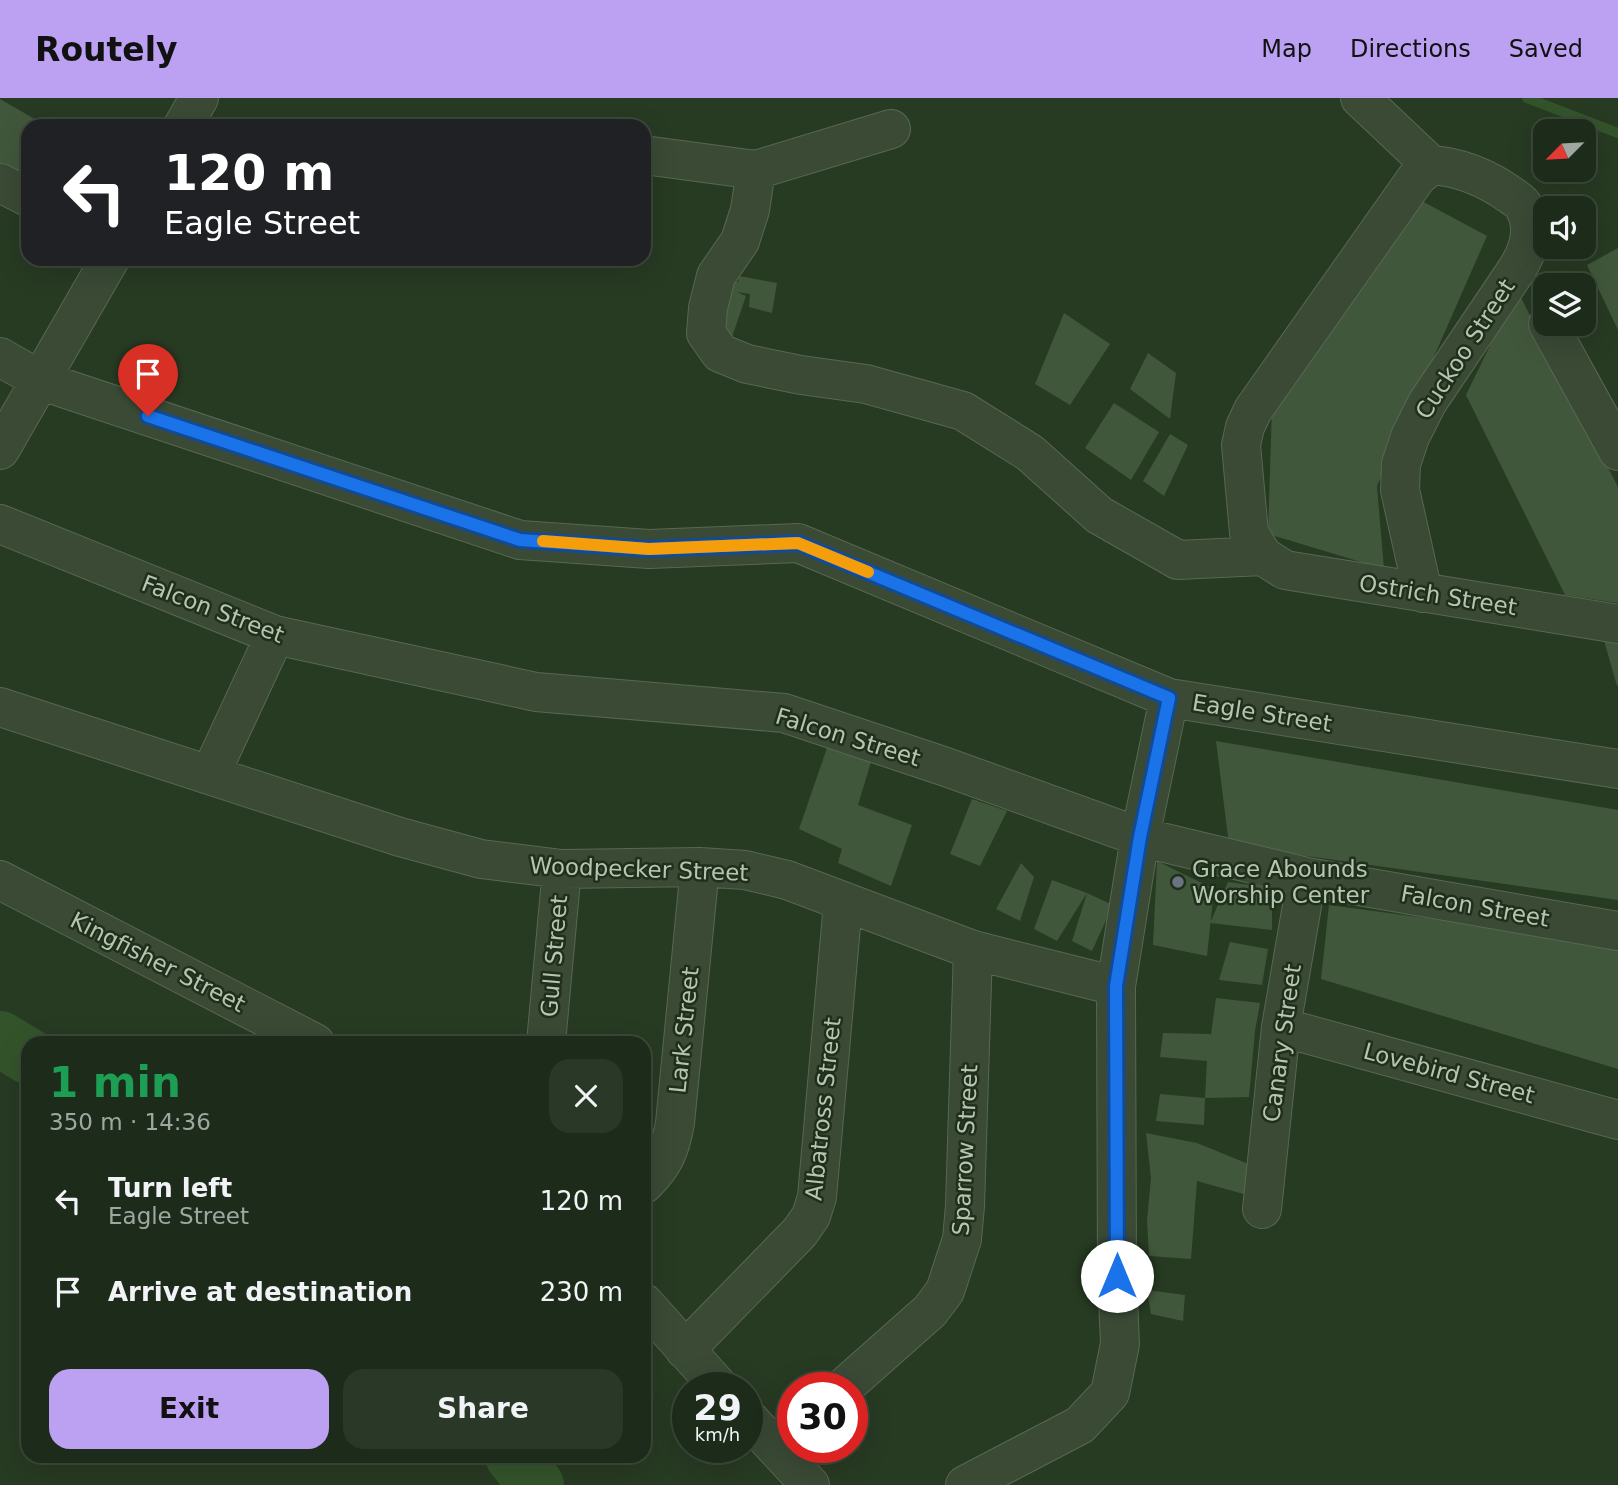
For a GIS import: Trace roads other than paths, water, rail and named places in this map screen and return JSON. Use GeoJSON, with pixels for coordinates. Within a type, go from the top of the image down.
{"type":"FeatureCollection","features":[{"type":"Feature","properties":{"kind":"street"},"geometry":{"type":"LineString","coordinates":[[756,170],[750,209],[740,241],[716,276],[708,308],[706,333],[720,353],[747,364],[801,376],[866,384],[963,411],[1030,453],[1099,515],[1178,561],[1262,556],[1250,533],[1241,444],[1245,426],[1252,410],[1417,177],[1431,166],[1360,98]]}},
{"type":"Feature","properties":{"kind":"street"},"geometry":{"type":"LineString","coordinates":[[651,156],[756,170],[891,129]]}},
{"type":"Feature","properties":{"kind":"street","name":"Cuckoo Street"},"geometry":{"type":"LineString","coordinates":[[1423,593],[1400,490],[1401,464],[1427,403],[1527,254],[1530,239],[1530,221],[1523,204],[1489,180],[1447,166],[1431,166]]}},
{"type":"Feature","properties":{"kind":"street"},"geometry":{"type":"LineString","coordinates":[[0,183],[21,194]]}},
{"type":"Feature","properties":{"kind":"street"},"geometry":{"type":"LineString","coordinates":[[0,450],[106,266]]}},
{"type":"Feature","properties":{"kind":"street"},"geometry":{"type":"LineString","coordinates":[[1517,269],[1533,298]]}},
{"type":"Feature","properties":{"kind":"street"},"geometry":{"type":"LineString","coordinates":[[1555,336],[1618,451]]}},
{"type":"Feature","properties":{"kind":"street","name":"Eagle Street"},"geometry":{"type":"LineString","coordinates":[[0,357],[41,381],[520,540],[649,549],[798,543],[1169,698],[1618,769]]}},
{"type":"Feature","properties":{"kind":"street","name":"Falcon Street"},"geometry":{"type":"LineString","coordinates":[[0,524],[275,635],[536,692],[783,713],[946,767],[1140,837],[1307,877],[1618,931]]}},
{"type":"Feature","properties":{"kind":"street","name":"Ostrich Street"},"geometry":{"type":"LineString","coordinates":[[1262,556],[1285,570],[1618,624]]}},
{"type":"Feature","properties":{"kind":"street"},"geometry":{"type":"LineString","coordinates":[[211,775],[275,635]]}},
{"type":"Feature","properties":{"kind":"street"},"geometry":{"type":"LineString","coordinates":[[965,1485],[1080,1425],[1110,1393],[1120,1344],[1116,986],[1140,837],[1169,698]]}},
{"type":"Feature","properties":{"kind":"street","name":"Woodpecker Street"},"geometry":{"type":"LineString","coordinates":[[0,707],[400,837],[481,859],[562,869],[700,867],[745,870],[787,880],[973,950],[1116,986]]}},
{"type":"Feature","properties":{"kind":"street","name":"Lark Street"},"geometry":{"type":"LineString","coordinates":[[651,1177],[670,1150],[700,867]]}},
{"type":"Feature","properties":{"kind":"street","name":"Gull Street"},"geometry":{"type":"LineString","coordinates":[[547,1036],[562,869]]}},
{"type":"Feature","properties":{"kind":"street","name":"Canary Street"},"geometry":{"type":"LineString","coordinates":[[1262,1209],[1281,1027],[1307,877]]}},
{"type":"Feature","properties":{"kind":"street","name":"Kingfisher Street"},"geometry":{"type":"LineString","coordinates":[[0,880],[301,1036]]}},
{"type":"Feature","properties":{"kind":"street","name":"Albatross Street"},"geometry":{"type":"LineString","coordinates":[[685,1350],[800,1232],[811,1216],[817,1197],[843,903]]}},
{"type":"Feature","properties":{"kind":"street","name":"Sparrow Street"},"geometry":{"type":"LineString","coordinates":[[861,1372],[930,1311],[945,1291],[962,1239],[973,950]]}},
{"type":"Feature","properties":{"kind":"street","name":"Lovebird Street"},"geometry":{"type":"LineString","coordinates":[[1281,1027],[1618,1120]]}},
{"type":"Feature","properties":{"kind":"street"},"geometry":{"type":"LineString","coordinates":[[651,1311],[705,1372]]}},
{"type":"Feature","properties":{"kind":"street"},"geometry":{"type":"LineString","coordinates":[[797,1463],[810,1485]]}},
{"type":"Feature","properties":{"kind":"waterway"},"geometry":{"type":"LineString","coordinates":[[1527,98],[1618,133]]}},
{"type":"Feature","properties":{"kind":"waterway"},"geometry":{"type":"LineString","coordinates":[[0,1039],[21,1052]]}},
{"type":"Feature","properties":{"kind":"waterway"},"geometry":{"type":"LineString","coordinates":[[519,1463],[536,1485]]}},
{"type":"Feature","properties":{"kind":"place","name":"Grace Abounds Worship Center"},"geometry":{"type":"Point","coordinates":[1178,882]}}]}
